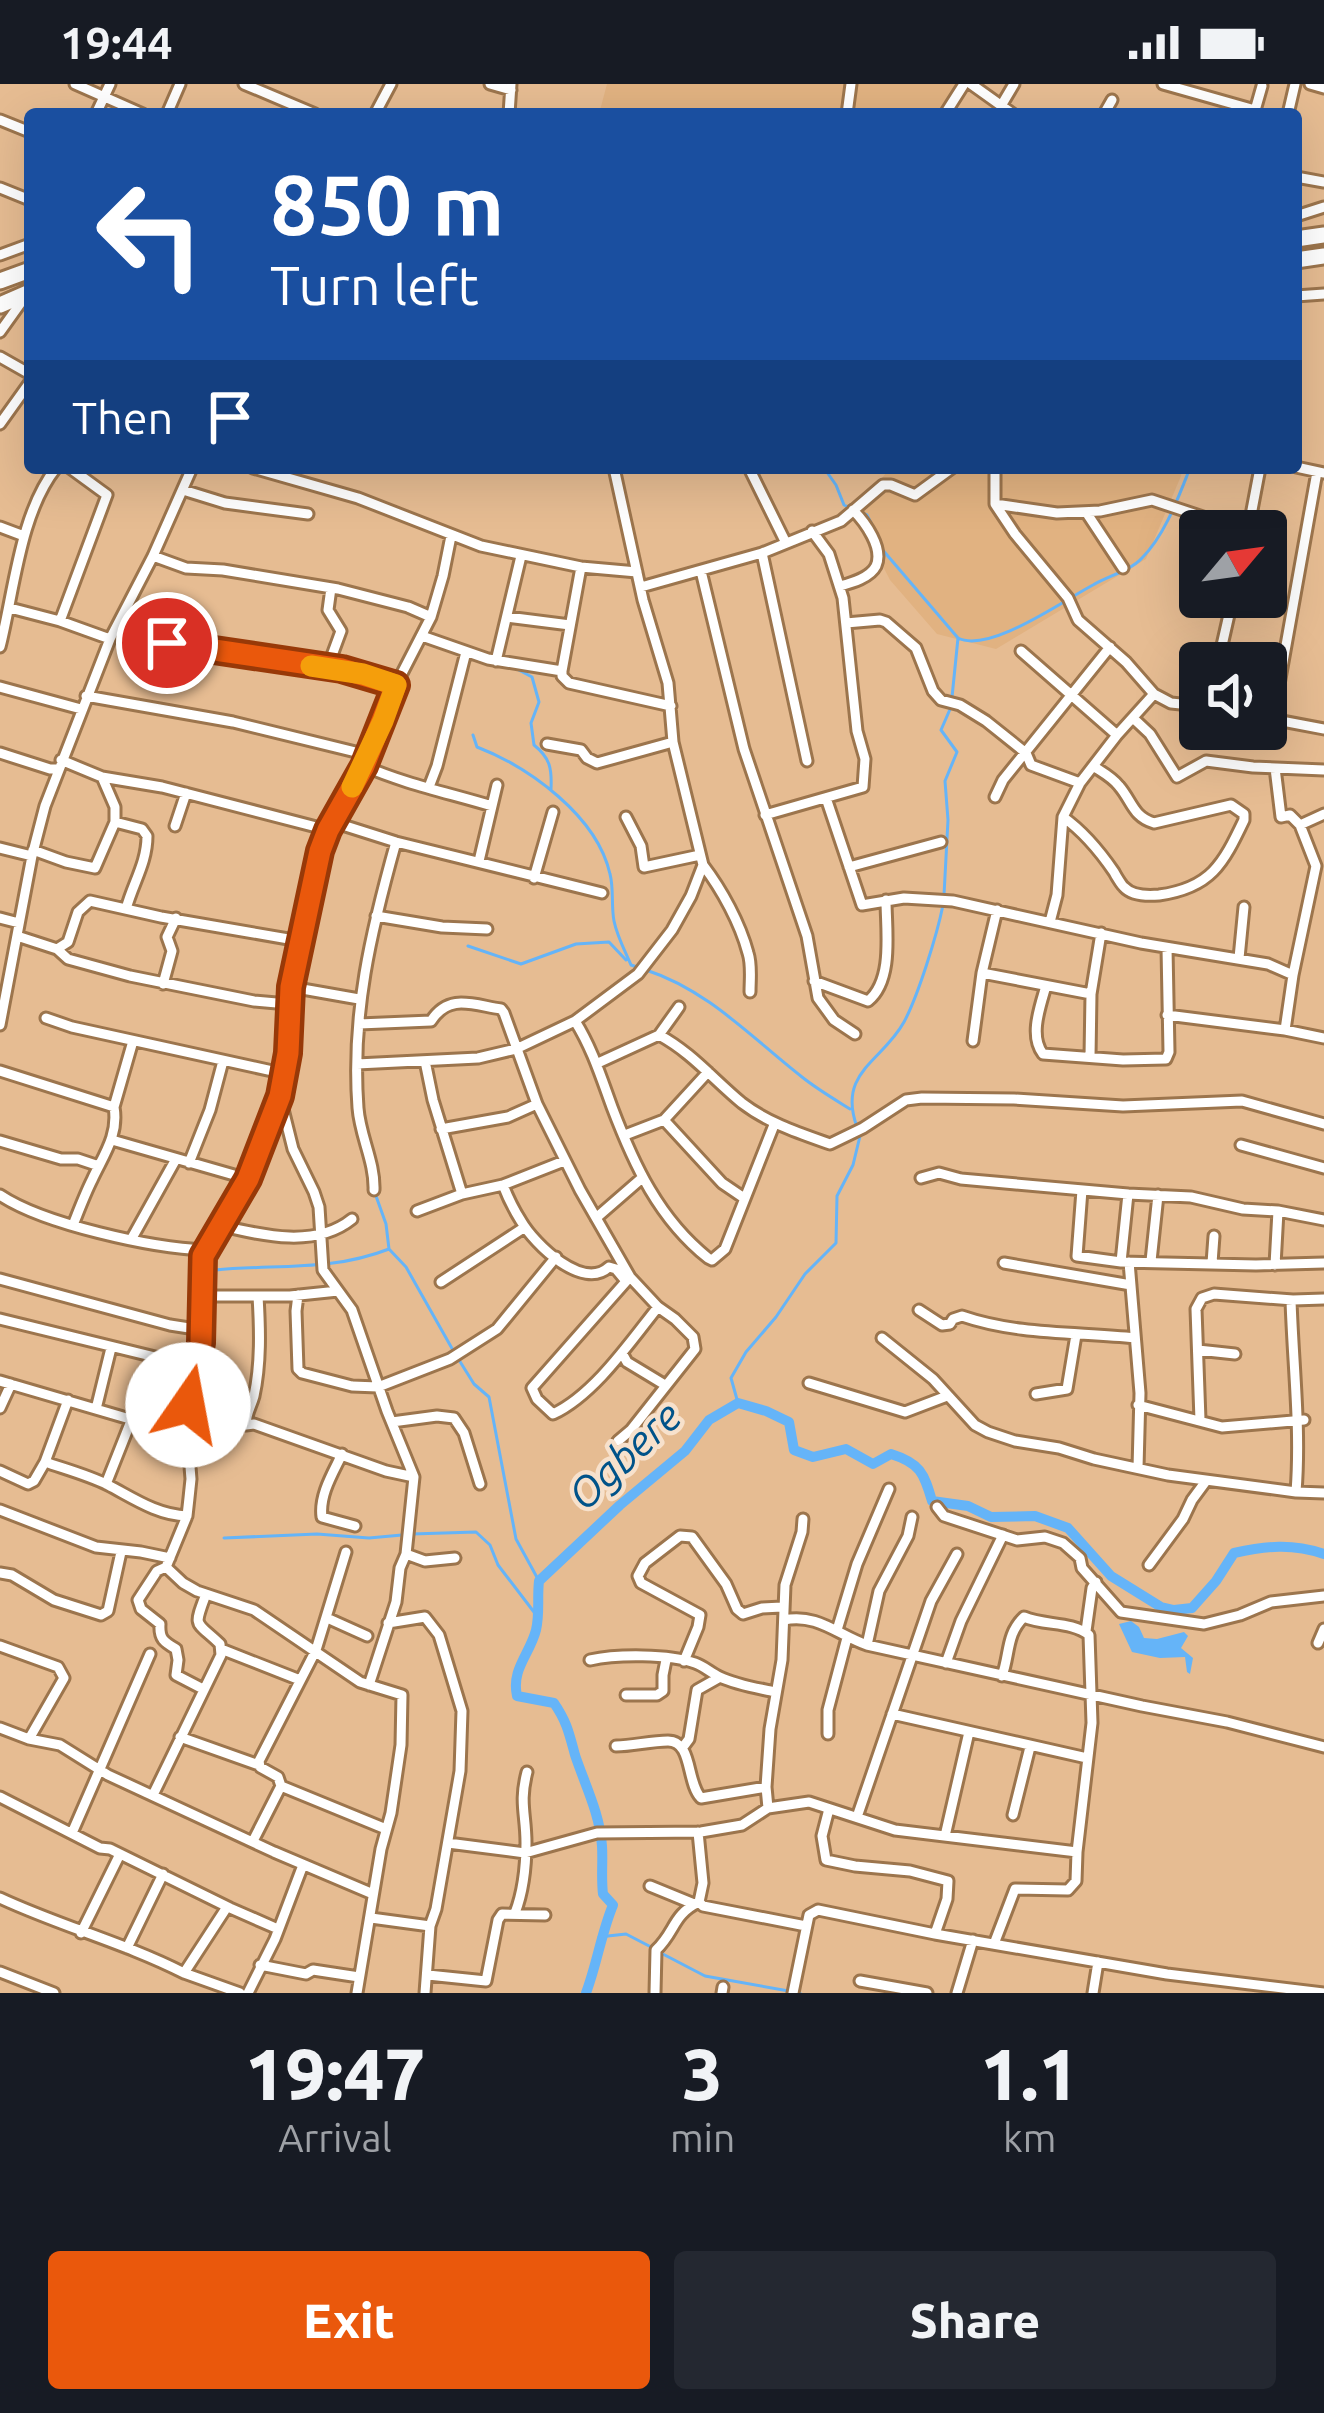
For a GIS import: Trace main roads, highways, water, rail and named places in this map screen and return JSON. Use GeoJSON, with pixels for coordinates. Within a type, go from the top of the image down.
{"type":"FeatureCollection","features":[{"type":"Feature","properties":{"kind":"water"},"geometry":{"type":"Polygon","coordinates":[[[1131,1621],[1144,1638],[1184,1632],[1188,1636],[1181,1648],[1193,1658],[1190,1674],[1185,1657],[1132,1652],[1119,1624],[1131,1621]]]}},
{"type":"Feature","properties":{"kind":"waterway"},"geometry":{"type":"LineString","coordinates":[[828,474],[844,505],[853,509]]}},
{"type":"Feature","properties":{"kind":"waterway"},"geometry":{"type":"LineString","coordinates":[[958,638],[972,641],[1007,632],[1137,563],[1164,527],[1188,474]]}},
{"type":"Feature","properties":{"kind":"waterway"},"geometry":{"type":"LineString","coordinates":[[862,513],[876,533]]}},
{"type":"Feature","properties":{"kind":"waterway"},"geometry":{"type":"LineString","coordinates":[[881,548],[958,638],[951,707],[941,730],[957,752],[945,781],[944,895]]}},
{"type":"Feature","properties":{"kind":"waterway"},"geometry":{"type":"LineString","coordinates":[[515,668],[532,677],[539,702],[531,723],[534,745],[549,764],[551,789]]}},
{"type":"Feature","properties":{"kind":"waterway"},"geometry":{"type":"LineString","coordinates":[[473,735],[477,747],[518,767],[558,796],[591,832],[610,874],[617,932],[631,965],[637,967]]}},
{"type":"Feature","properties":{"kind":"waterway"},"geometry":{"type":"LineString","coordinates":[[857,1127],[852,1108],[857,1080],[904,1022],[943,905]]}},
{"type":"Feature","properties":{"kind":"waterway"},"geometry":{"type":"LineString","coordinates":[[468,946],[521,964],[576,944],[609,942],[626,960]]}},
{"type":"Feature","properties":{"kind":"waterway"},"geometry":{"type":"LineString","coordinates":[[646,970],[709,1002],[850,1109]]}},
{"type":"Feature","properties":{"kind":"waterway"},"geometry":{"type":"LineString","coordinates":[[738,1403],[731,1378],[746,1352],[805,1274],[836,1243],[837,1196],[853,1165],[860,1136]]}},
{"type":"Feature","properties":{"kind":"waterway"},"geometry":{"type":"LineString","coordinates":[[376,1196],[389,1249],[406,1267],[454,1352]]}},
{"type":"Feature","properties":{"kind":"waterway"},"geometry":{"type":"LineString","coordinates":[[215,1270],[324,1264],[389,1249]]}},
{"type":"Feature","properties":{"kind":"waterway"},"geometry":{"type":"LineString","coordinates":[[459,1360],[489,1397],[516,1539],[539,1581]]}},
{"type":"Feature","properties":{"kind":"waterway","name":"Ogbere"},"geometry":{"type":"LineString","coordinates":[[586,1993],[613,1905],[603,1894],[598,1822],[558,1710],[554,1703],[517,1696],[517,1678],[536,1630],[539,1581],[685,1451],[709,1420],[738,1403],[789,1422],[794,1450],[813,1457],[846,1449],[873,1464],[891,1454],[901,1457],[919,1470],[932,1501],[968,1506],[991,1517],[1035,1516],[1068,1528],[1111,1576],[1174,1610],[1192,1608],[1234,1553],[1279,1547],[1324,1554]]}},
{"type":"Feature","properties":{"kind":"waterway"},"geometry":{"type":"LineString","coordinates":[[412,1534],[476,1532],[490,1545],[498,1565],[537,1616]]}},
{"type":"Feature","properties":{"kind":"waterway"},"geometry":{"type":"LineString","coordinates":[[224,1538],[402,1535]]}},
{"type":"Feature","properties":{"kind":"waterway"},"geometry":{"type":"LineString","coordinates":[[599,1937],[626,1934],[651,1947]]}},
{"type":"Feature","properties":{"kind":"waterway"},"geometry":{"type":"LineString","coordinates":[[659,1952],[705,1976],[800,1993]]}}]}
